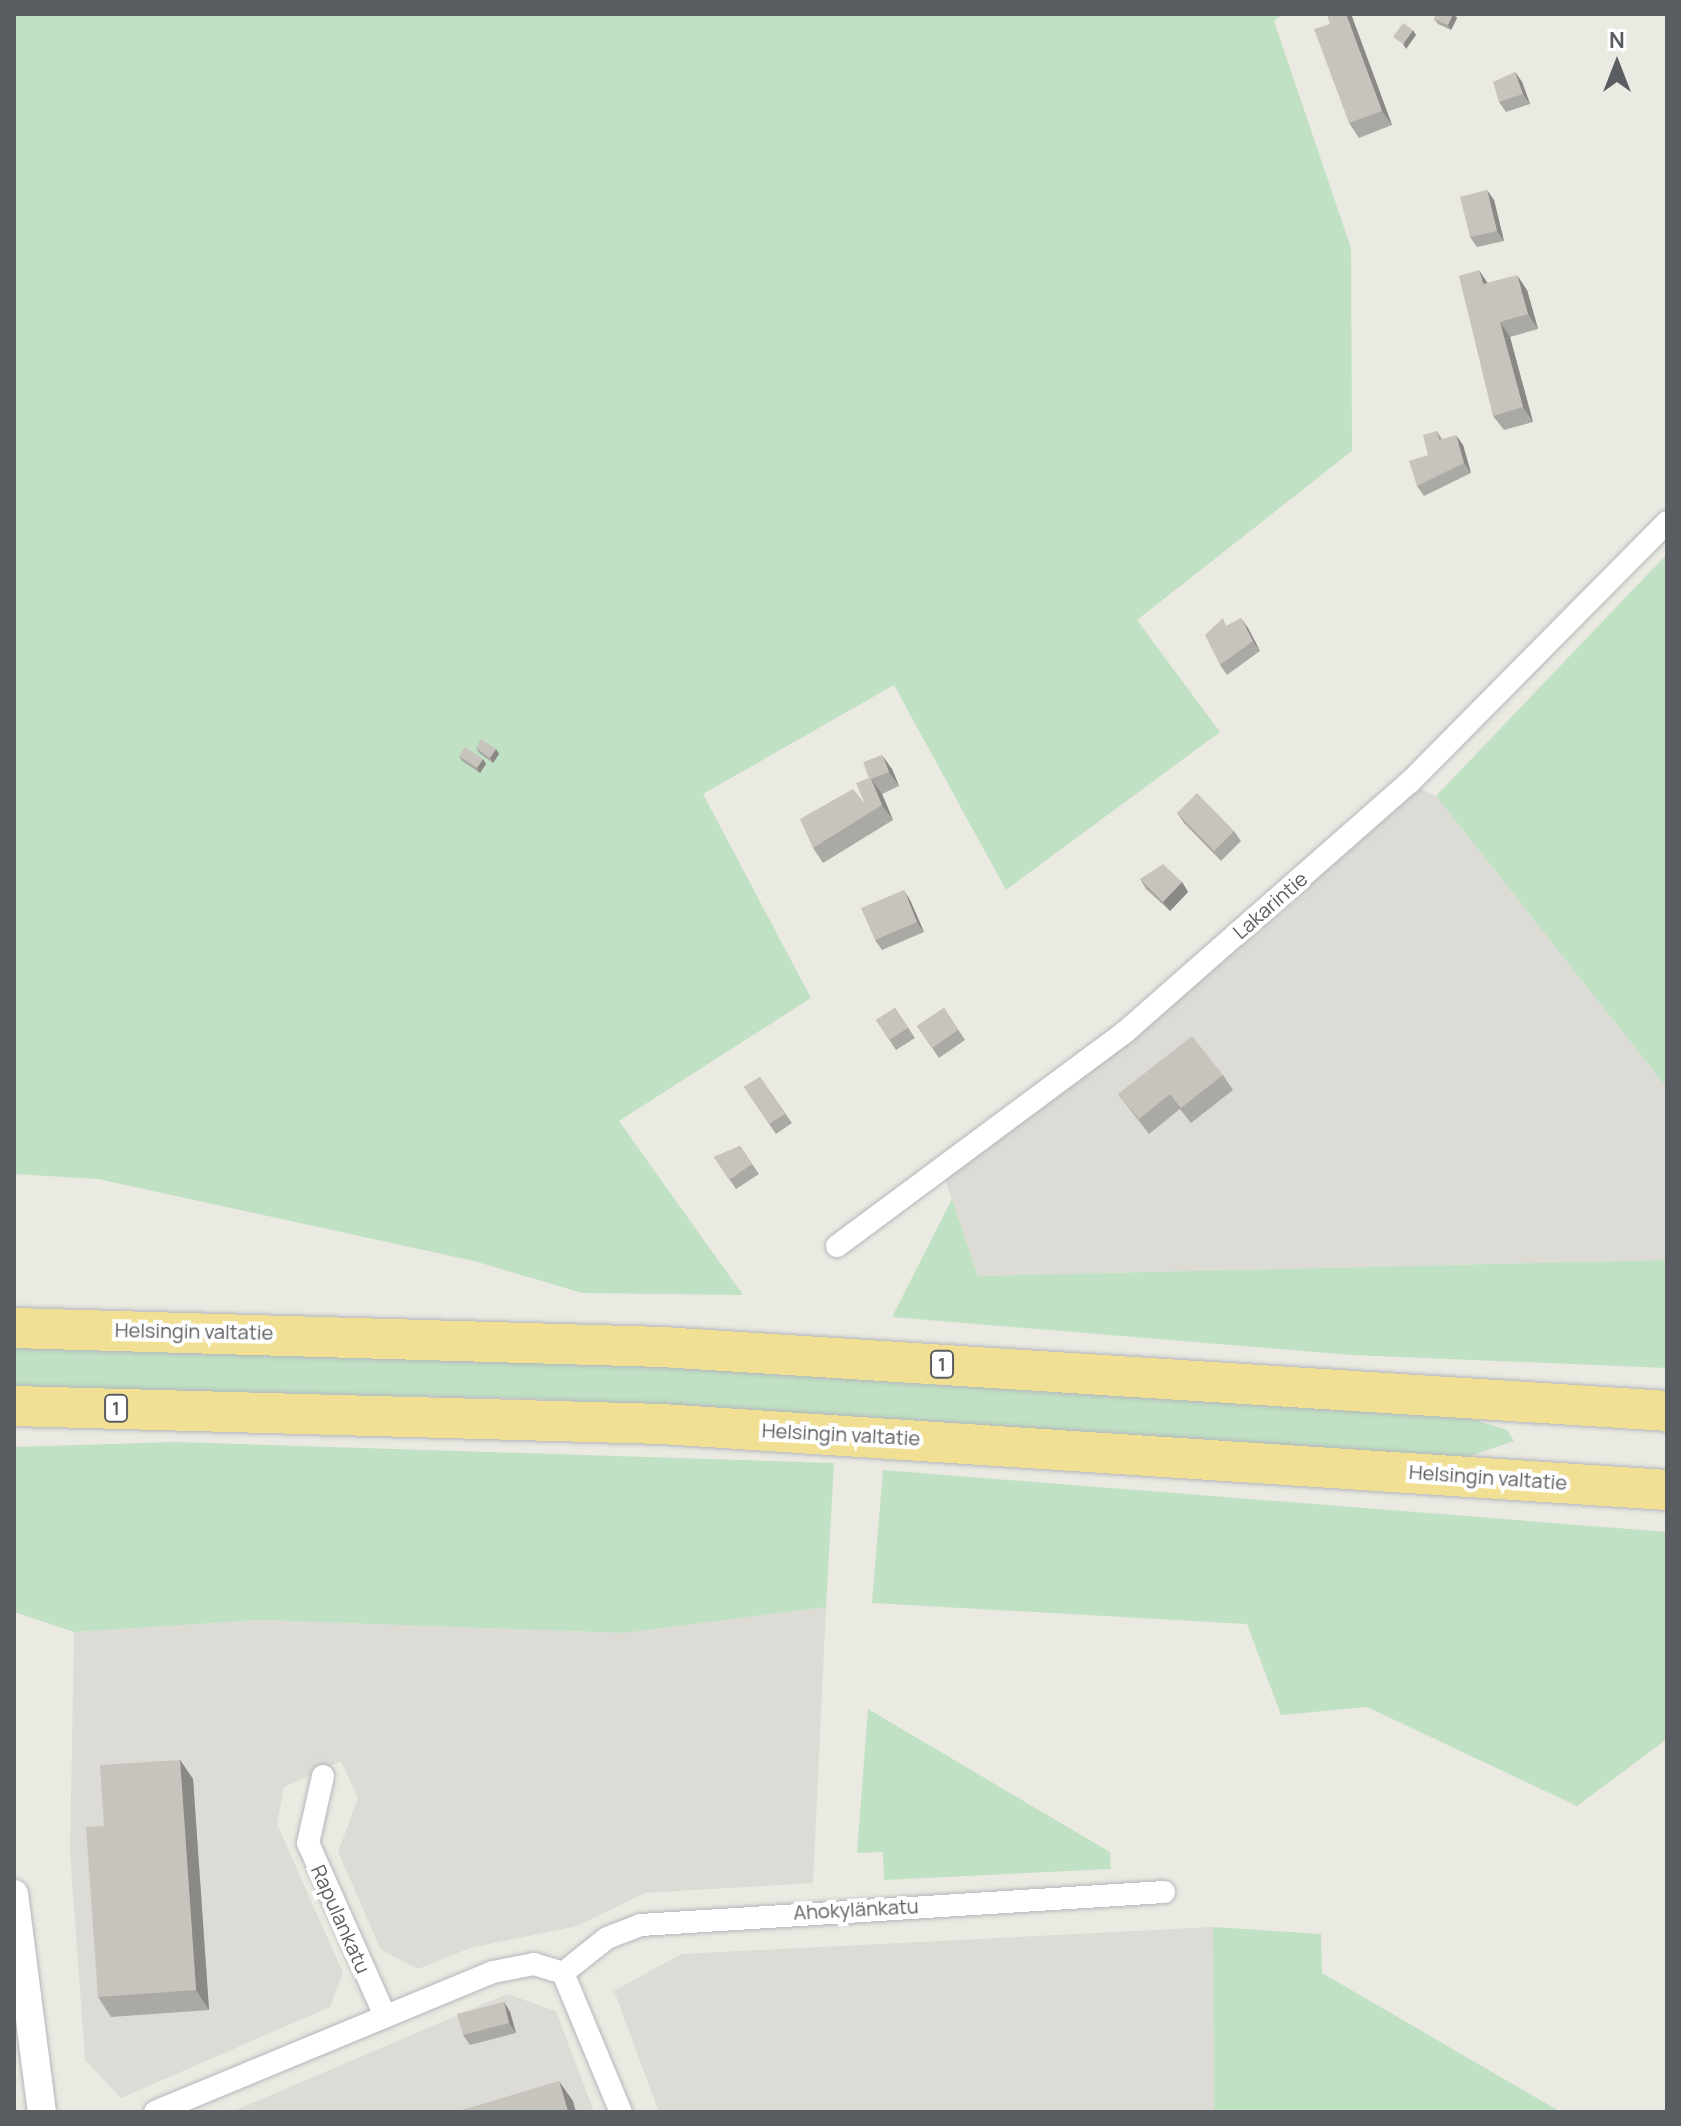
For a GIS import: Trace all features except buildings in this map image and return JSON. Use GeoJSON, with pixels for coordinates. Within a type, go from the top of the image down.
{"type":"FeatureCollection","features":[{"type":"Feature","properties":{"kind":"highway","name":"Helsingin valtatie"},"geometry":{"type":"LineString","coordinates":[[14,1328],[662,1347],[1667,1411]]}},
{"type":"Feature","properties":{"kind":"highway","name":"Helsingin valtatie"},"geometry":{"type":"LineString","coordinates":[[14,1406],[662,1424],[1667,1490]]}},
{"type":"Feature","properties":{"kind":"street","name":"Lakarintie"},"geometry":{"type":"LineString","coordinates":[[837,1246],[918,1193],[1136,1022],[1409,783],[1667,522]]}},
{"type":"Feature","properties":{"kind":"street","name":"Rapulankatu"},"geometry":{"type":"LineString","coordinates":[[323,1776],[308,1843],[384,2014]]}},
{"type":"Feature","properties":{"kind":"street","name":"Ahokylänkatu"},"geometry":{"type":"LineString","coordinates":[[563,1973],[607,1938],[672,1919],[1164,1892]]}},
{"type":"Feature","properties":{"kind":"street"},"geometry":{"type":"LineString","coordinates":[[14,1894],[42,2112]]}},
{"type":"Feature","properties":{"kind":"street"},"geometry":{"type":"LineString","coordinates":[[155,2112],[384,2014],[514,1964],[563,1973],[621,2112]]}},
{"type":"Feature","properties":{"kind":"shaded area"},"geometry":{"type":"Polygon","coordinates":[[[1409,783],[1436,796],[1667,1088],[1667,1260],[978,1276],[943,1173],[1409,783]]]}},
{"type":"Feature","properties":{"kind":"shaded area"},"geometry":{"type":"Polygon","coordinates":[[[826,1607],[813,1883],[645,1893],[577,1926],[470,1948],[418,1969],[381,1950],[338,1852],[358,1798],[341,1761],[284,1787],[277,1824],[343,1973],[330,2007],[121,2098],[85,2060],[70,1853],[74,1632],[261,1620],[624,1633],[826,1607]]]}},
{"type":"Feature","properties":{"kind":"shaded area"},"geometry":{"type":"Polygon","coordinates":[[[1213,1927],[1214,2112],[659,2112],[614,1991],[681,1954],[1213,1927]]]}},
{"type":"Feature","properties":{"kind":"shaded area"},"geometry":{"type":"Polygon","coordinates":[[[507,1994],[556,2011],[594,2112],[231,2112],[507,1994]]]}},
{"type":"Feature","properties":{"kind":"green space"},"geometry":{"type":"Polygon","coordinates":[[[14,14],[1283,14],[1274,21],[1351,248],[1352,451],[1137,620],[1220,732],[1006,890],[894,685],[703,794],[811,998],[619,1121],[743,1295],[582,1293],[474,1261],[98,1179],[14,1174],[14,14]]]}},
{"type":"Feature","properties":{"kind":"green space"},"geometry":{"type":"Polygon","coordinates":[[[1667,554],[1667,1088],[1436,796],[1667,554]]]}},
{"type":"Feature","properties":{"kind":"green space"},"geometry":{"type":"Polygon","coordinates":[[[952,1199],[978,1276],[1667,1260],[1667,1368],[1352,1355],[892,1317],[952,1199]]]}},
{"type":"Feature","properties":{"kind":"green space"},"geometry":{"type":"Polygon","coordinates":[[[14,1346],[540,1357],[1456,1414],[1507,1430],[1514,1441],[1467,1457],[541,1399],[14,1388],[14,1346]]]}},
{"type":"Feature","properties":{"kind":"green space"},"geometry":{"type":"Polygon","coordinates":[[[176,1442],[834,1463],[826,1607],[624,1633],[261,1620],[74,1632],[14,1612],[14,1447],[176,1442]]]}},
{"type":"Feature","properties":{"kind":"green space"},"geometry":{"type":"Polygon","coordinates":[[[883,1470],[1667,1532],[1667,1739],[1577,1806],[1367,1707],[1281,1715],[1247,1624],[872,1603],[883,1470]]]}},
{"type":"Feature","properties":{"kind":"green space"},"geometry":{"type":"Polygon","coordinates":[[[868,1709],[1110,1852],[1111,1869],[884,1880],[883,1852],[857,1853],[868,1709]]]}},
{"type":"Feature","properties":{"kind":"green space"},"geometry":{"type":"Polygon","coordinates":[[[1213,1927],[1321,1934],[1322,1973],[1561,2112],[1214,2112],[1213,1927]]]}}]}
